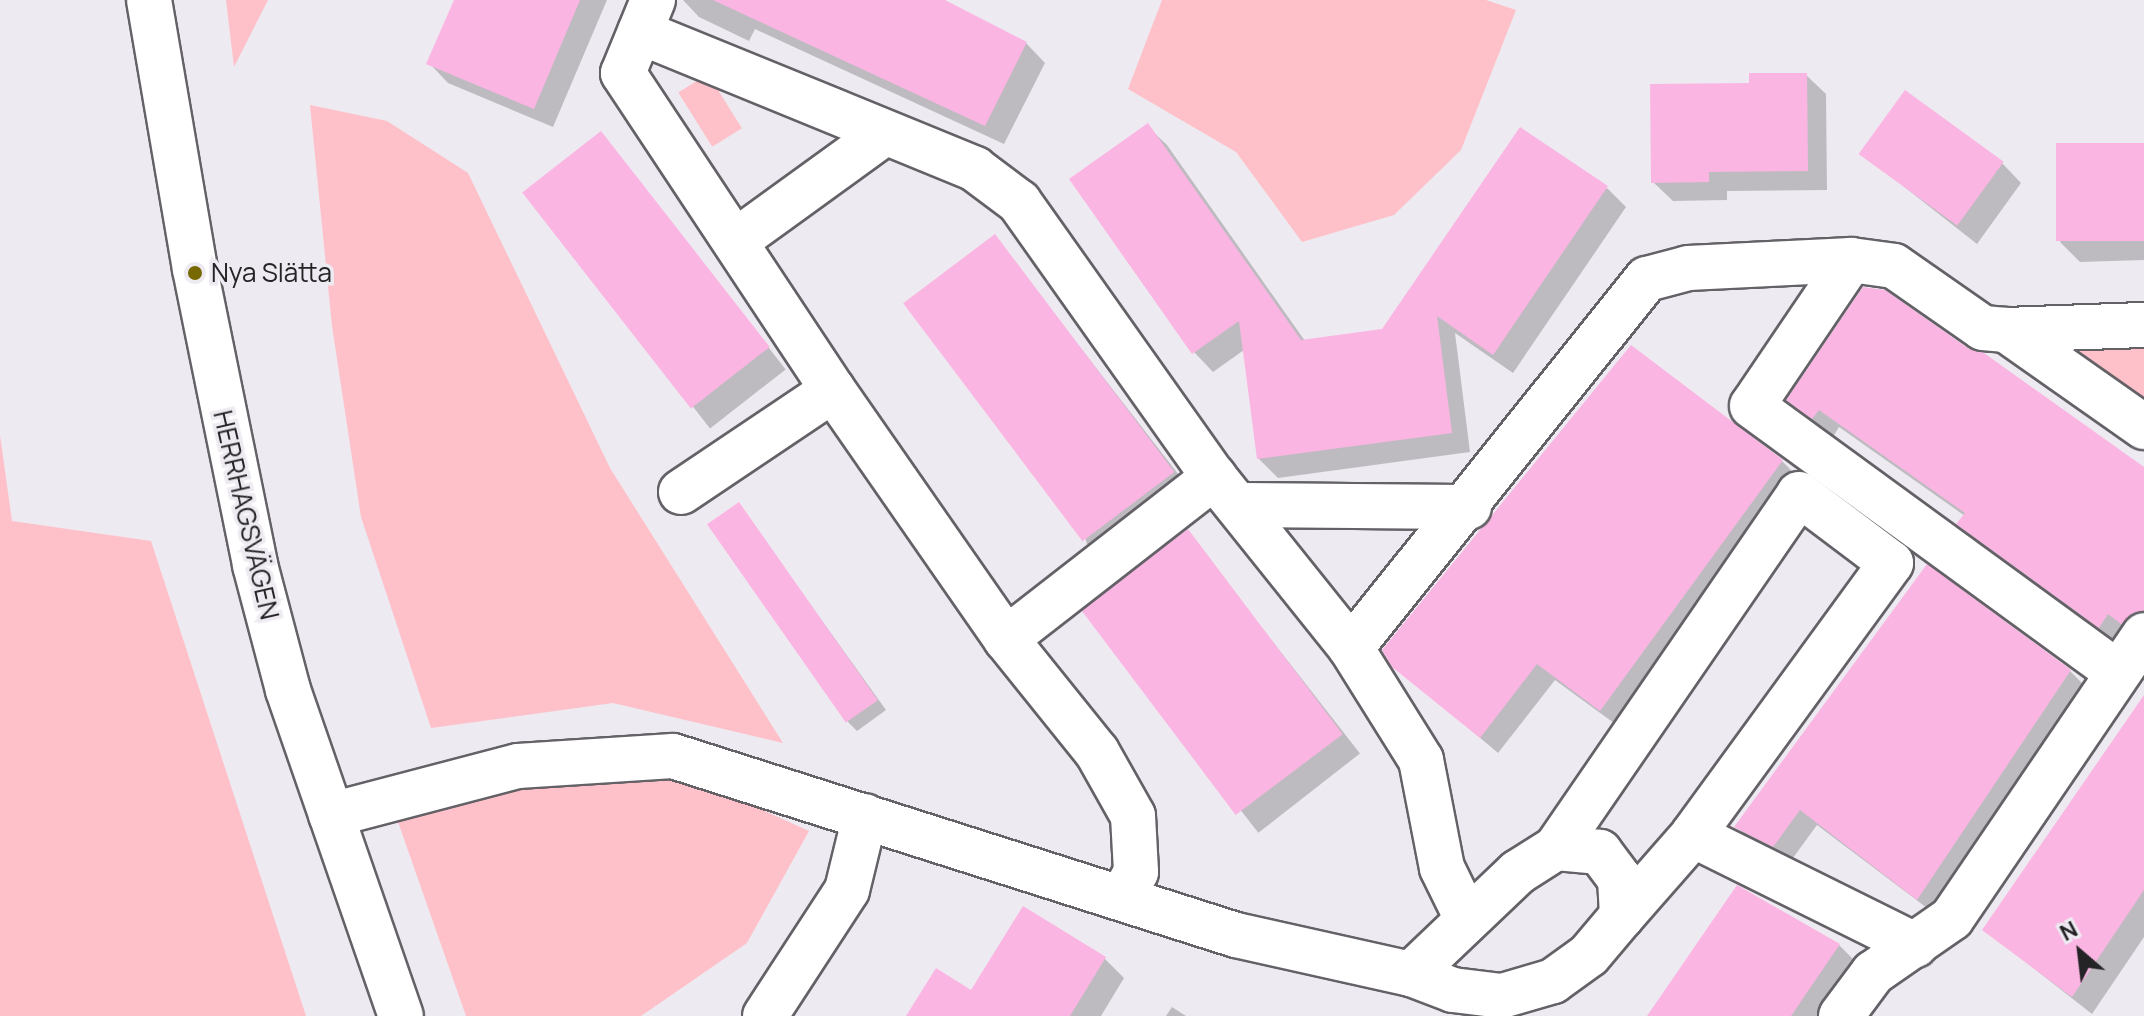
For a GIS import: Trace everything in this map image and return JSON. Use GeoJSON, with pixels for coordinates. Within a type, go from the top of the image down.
{"type":"FeatureCollection","features":[{"type":"Feature","properties":{"kind":"street","name":"HERRHAGSVÄGEN"},"geometry":{"type":"LineString","coordinates":[[149,0],[218,394],[255,565],[288,690],[401,1016]]}},
{"type":"Feature","properties":{"kind":"street"},"geometry":{"type":"LineString","coordinates":[[1123,895],[1136,872],[1133,816],[1097,752],[1006,639],[833,390],[737,240],[623,73],[646,16],[882,135],[975,169],[1019,202],[1226,491],[1351,648],[1421,760],[1442,868],[1467,919]]}},
{"type":"Feature","properties":{"kind":"street"},"geometry":{"type":"LineString","coordinates":[[737,240],[882,135]]}},
{"type":"Feature","properties":{"kind":"street"},"geometry":{"type":"LineString","coordinates":[[1351,648],[1469,507],[1647,279],[1688,268],[1851,260],[1894,266],[1983,328],[2006,330],[2144,325]]}},
{"type":"Feature","properties":{"kind":"street"},"geometry":{"type":"LineString","coordinates":[[1851,260],[1752,406],[2117,672]]}},
{"type":"Feature","properties":{"kind":"street"},"geometry":{"type":"LineString","coordinates":[[2006,330],[2144,427]]}},
{"type":"Feature","properties":{"kind":"street"},"geometry":{"type":"LineString","coordinates":[[681,492],[833,390]]}},
{"type":"Feature","properties":{"kind":"street"},"geometry":{"type":"LineString","coordinates":[[1006,639],[1226,491],[1469,507]]}},
{"type":"Feature","properties":{"kind":"street"},"geometry":{"type":"LineString","coordinates":[[331,815],[518,766],[673,756],[1123,895],[1236,935],[1411,974],[1453,990],[1502,996],[1553,981],[1589,955],[1693,835],[1891,563],[1799,494],[1556,848],[1518,872],[1411,974]]}},
{"type":"Feature","properties":{"kind":"street"},"geometry":{"type":"LineString","coordinates":[[1841,1016],[1873,973],[1952,918],[2144,635]]}},
{"type":"Feature","properties":{"kind":"street"},"geometry":{"type":"LineString","coordinates":[[765,1016],[847,890],[865,816]]}},
{"type":"Feature","properties":{"kind":"street"},"geometry":{"type":"LineString","coordinates":[[1693,835],[1915,945]]}},
{"type":"Feature","properties":{"kind":"street"},"geometry":{"type":"LineString","coordinates":[[1556,848],[1589,849],[1612,864],[1625,896],[1622,916]]}},
{"type":"Feature","properties":{"kind":"shaded area"},"geometry":{"type":"Polygon","coordinates":[[[226,0],[268,0],[234,67],[226,0]]]}},
{"type":"Feature","properties":{"kind":"shaded area"},"geometry":{"type":"Polygon","coordinates":[[[1162,0],[1486,0],[1516,10],[1461,150],[1394,215],[1302,242],[1236,152],[1128,89],[1162,0]]]}},
{"type":"Feature","properties":{"kind":"shaded area"},"geometry":{"type":"Polygon","coordinates":[[[708,74],[742,128],[712,147],[678,93],[708,74]]]}},
{"type":"Feature","properties":{"kind":"shaded area"},"geometry":{"type":"Polygon","coordinates":[[[310,105],[387,121],[468,173],[610,468],[783,743],[613,703],[431,728],[361,517],[332,326],[310,105]]]}},
{"type":"Feature","properties":{"kind":"shaded area"},"geometry":{"type":"Polygon","coordinates":[[[2144,337],[2144,408],[2050,342],[2144,337]]]}},
{"type":"Feature","properties":{"kind":"shaded area"},"geometry":{"type":"Polygon","coordinates":[[[0,435],[12,521],[151,541],[306,1016],[0,1016],[0,435]]]}},
{"type":"Feature","properties":{"kind":"shaded area"},"geometry":{"type":"Polygon","coordinates":[[[586,769],[703,783],[809,831],[747,943],[641,1016],[466,1016],[397,819],[586,769]]]}},
{"type":"Feature","properties":{"kind":"building"},"geometry":{"type":"Polygon","coordinates":[[[454,0],[580,0],[534,109],[426,64],[454,0]]]}},
{"type":"Feature","properties":{"kind":"building"},"geometry":{"type":"Polygon","coordinates":[[[713,0],[945,0],[1027,42],[985,126],[713,0]]]}},
{"type":"Feature","properties":{"kind":"building"},"geometry":{"type":"Polygon","coordinates":[[[1749,73],[1807,73],[1808,171],[1709,172],[1709,182],[1651,183],[1650,84],[1749,83],[1749,73]]]}},
{"type":"Feature","properties":{"kind":"building"},"geometry":{"type":"Polygon","coordinates":[[[1905,90],[2004,162],[1957,226],[1859,154],[1905,90]]]}},
{"type":"Feature","properties":{"kind":"building"},"geometry":{"type":"Polygon","coordinates":[[[1148,123],[1301,340],[1382,329],[1520,127],[1608,186],[1493,355],[1437,316],[1452,433],[1257,459],[1239,321],[1192,354],[1069,179],[1148,123]]]}},
{"type":"Feature","properties":{"kind":"building"},"geometry":{"type":"Polygon","coordinates":[[[601,131],[770,347],[691,408],[522,193],[601,131]]]}},
{"type":"Feature","properties":{"kind":"building"},"geometry":{"type":"Polygon","coordinates":[[[2056,143],[2144,143],[2144,241],[2056,241],[2056,143]]]}},
{"type":"Feature","properties":{"kind":"building"},"geometry":{"type":"Polygon","coordinates":[[[995,234],[1174,472],[1082,541],[903,303],[995,234]]]}},
{"type":"Feature","properties":{"kind":"building"},"geometry":{"type":"Polygon","coordinates":[[[1863,287],[1885,290],[1969,349],[1984,353],[2144,467],[2144,610],[2121,624],[2108,614],[2099,628],[1956,524],[1965,513],[1819,410],[1812,419],[1786,400],[1863,287]]]}},
{"type":"Feature","properties":{"kind":"building"},"geometry":{"type":"Polygon","coordinates":[[[1631,345],[1783,460],[1600,711],[1537,664],[1480,738],[1392,667],[1382,650],[1631,345]]]}},
{"type":"Feature","properties":{"kind":"building"},"geometry":{"type":"Polygon","coordinates":[[[739,502],[878,700],[846,723],[707,524],[739,502]]]}},
{"type":"Feature","properties":{"kind":"building"},"geometry":{"type":"Polygon","coordinates":[[[1188,529],[1343,734],[1236,815],[1081,610],[1188,529]]]}},
{"type":"Feature","properties":{"kind":"building"},"geometry":{"type":"Polygon","coordinates":[[[1927,564],[2071,670],[1917,900],[1800,810],[1773,847],[1734,827],[1927,564]]]}},
{"type":"Feature","properties":{"kind":"building"},"geometry":{"type":"Polygon","coordinates":[[[2144,695],[2144,890],[2072,997],[1982,930],[2144,695]]]}},
{"type":"Feature","properties":{"kind":"building"},"geometry":{"type":"Polygon","coordinates":[[[1737,885],[1840,944],[1791,1016],[1647,1016],[1737,885]]]}},
{"type":"Feature","properties":{"kind":"building"},"geometry":{"type":"Polygon","coordinates":[[[1023,906],[1106,957],[1070,1016],[906,1016],[936,968],[971,990],[1023,906]]]}},
{"type":"Feature","properties":{"kind":"place","name":"Nya Slätta"},"geometry":{"type":"Point","coordinates":[195,273]}}]}
